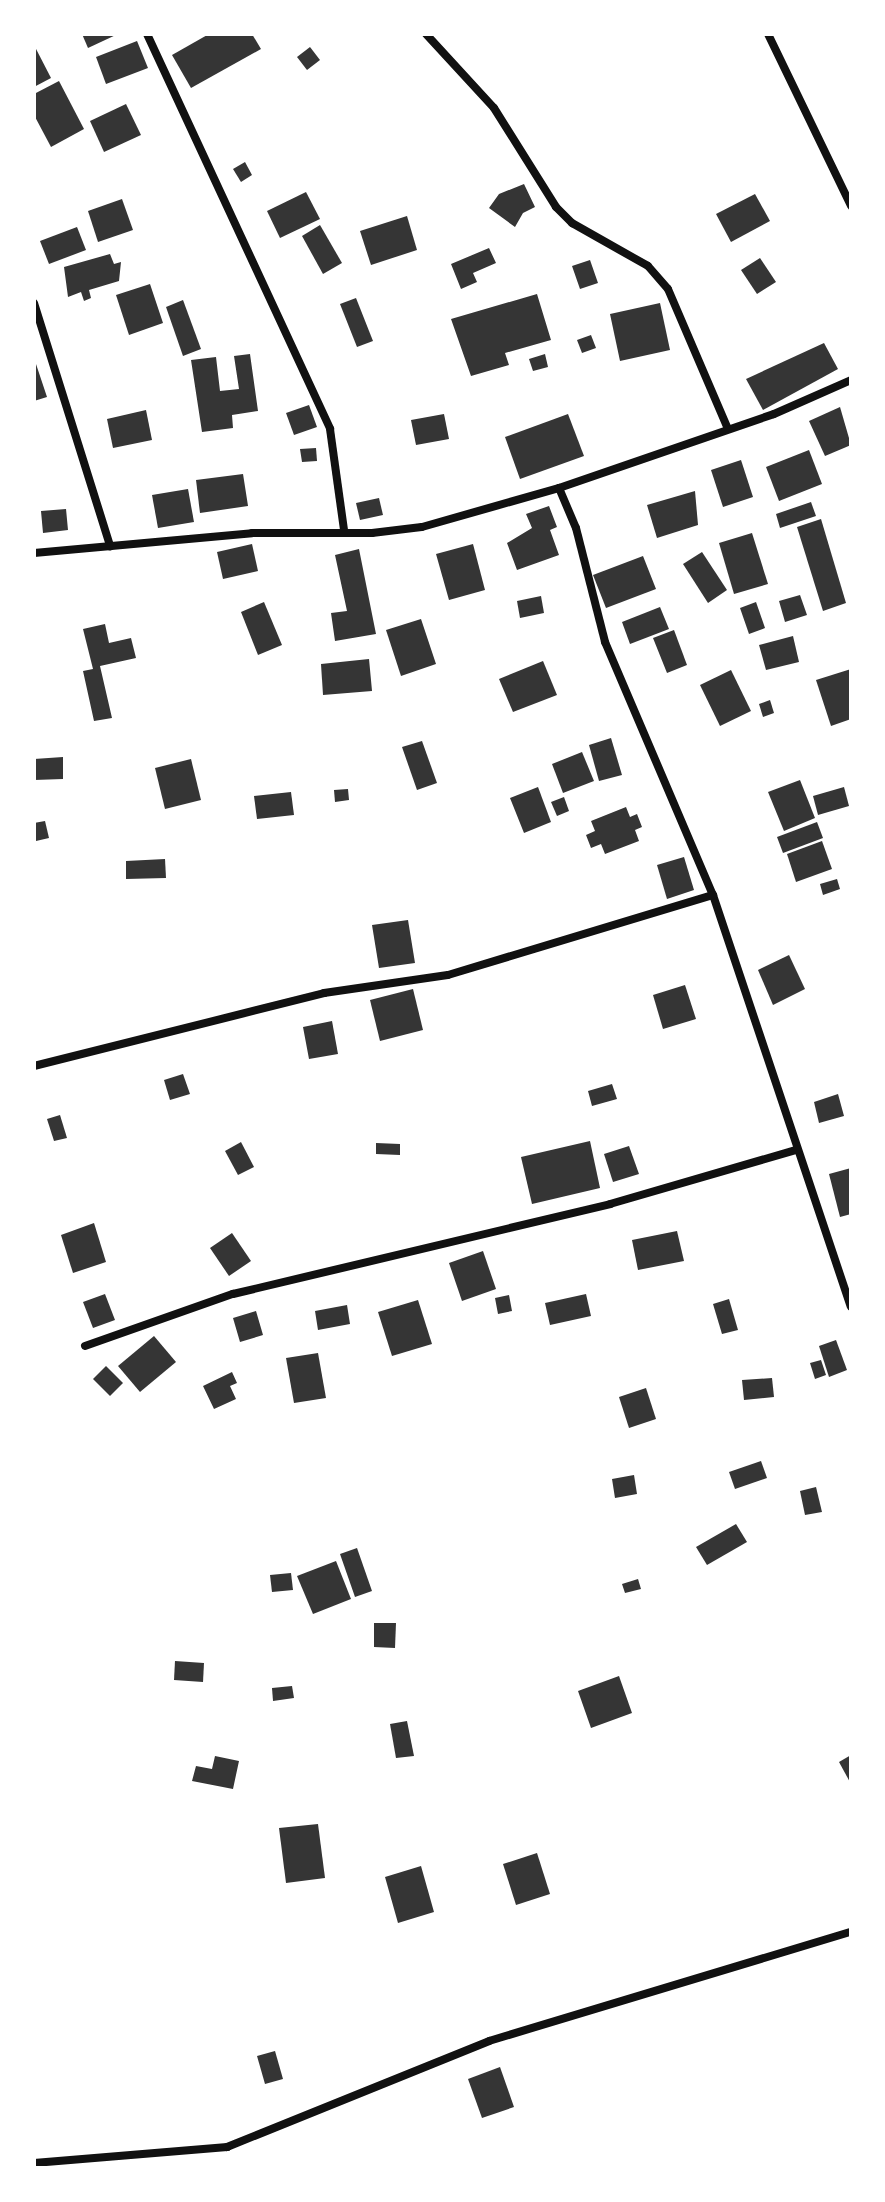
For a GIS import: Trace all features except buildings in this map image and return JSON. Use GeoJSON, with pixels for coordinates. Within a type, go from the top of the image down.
{"type":"FeatureCollection","features":[{"type":"Feature","properties":{"kind":"street"},"geometry":{"type":"LineString","coordinates":[[147,34],[330,429],[344,530]]}},
{"type":"Feature","properties":{"kind":"street"},"geometry":{"type":"LineString","coordinates":[[426,34],[486,98],[556,207],[572,223],[648,266],[668,289],[728,429]]}},
{"type":"Feature","properties":{"kind":"street"},"geometry":{"type":"LineString","coordinates":[[768,34],[851,206]]}},
{"type":"Feature","properties":{"kind":"street"},"geometry":{"type":"LineString","coordinates":[[34,303],[110,546]]}},
{"type":"Feature","properties":{"kind":"street"},"geometry":{"type":"LineString","coordinates":[[34,553],[422,527],[559,488],[728,429],[851,380]]}},
{"type":"Feature","properties":{"kind":"street"},"geometry":{"type":"LineString","coordinates":[[559,488],[576,528],[605,642],[713,895],[851,1307]]}},
{"type":"Feature","properties":{"kind":"street"},"geometry":{"type":"LineString","coordinates":[[34,1066],[324,993],[448,975],[713,895]]}},
{"type":"Feature","properties":{"kind":"street"},"geometry":{"type":"LineString","coordinates":[[85,1346],[233,1294],[596,1208],[796,1150]]}},
{"type":"Feature","properties":{"kind":"street"},"geometry":{"type":"LineString","coordinates":[[34,2163],[227,2147],[489,2041],[851,1932]]}}]}
